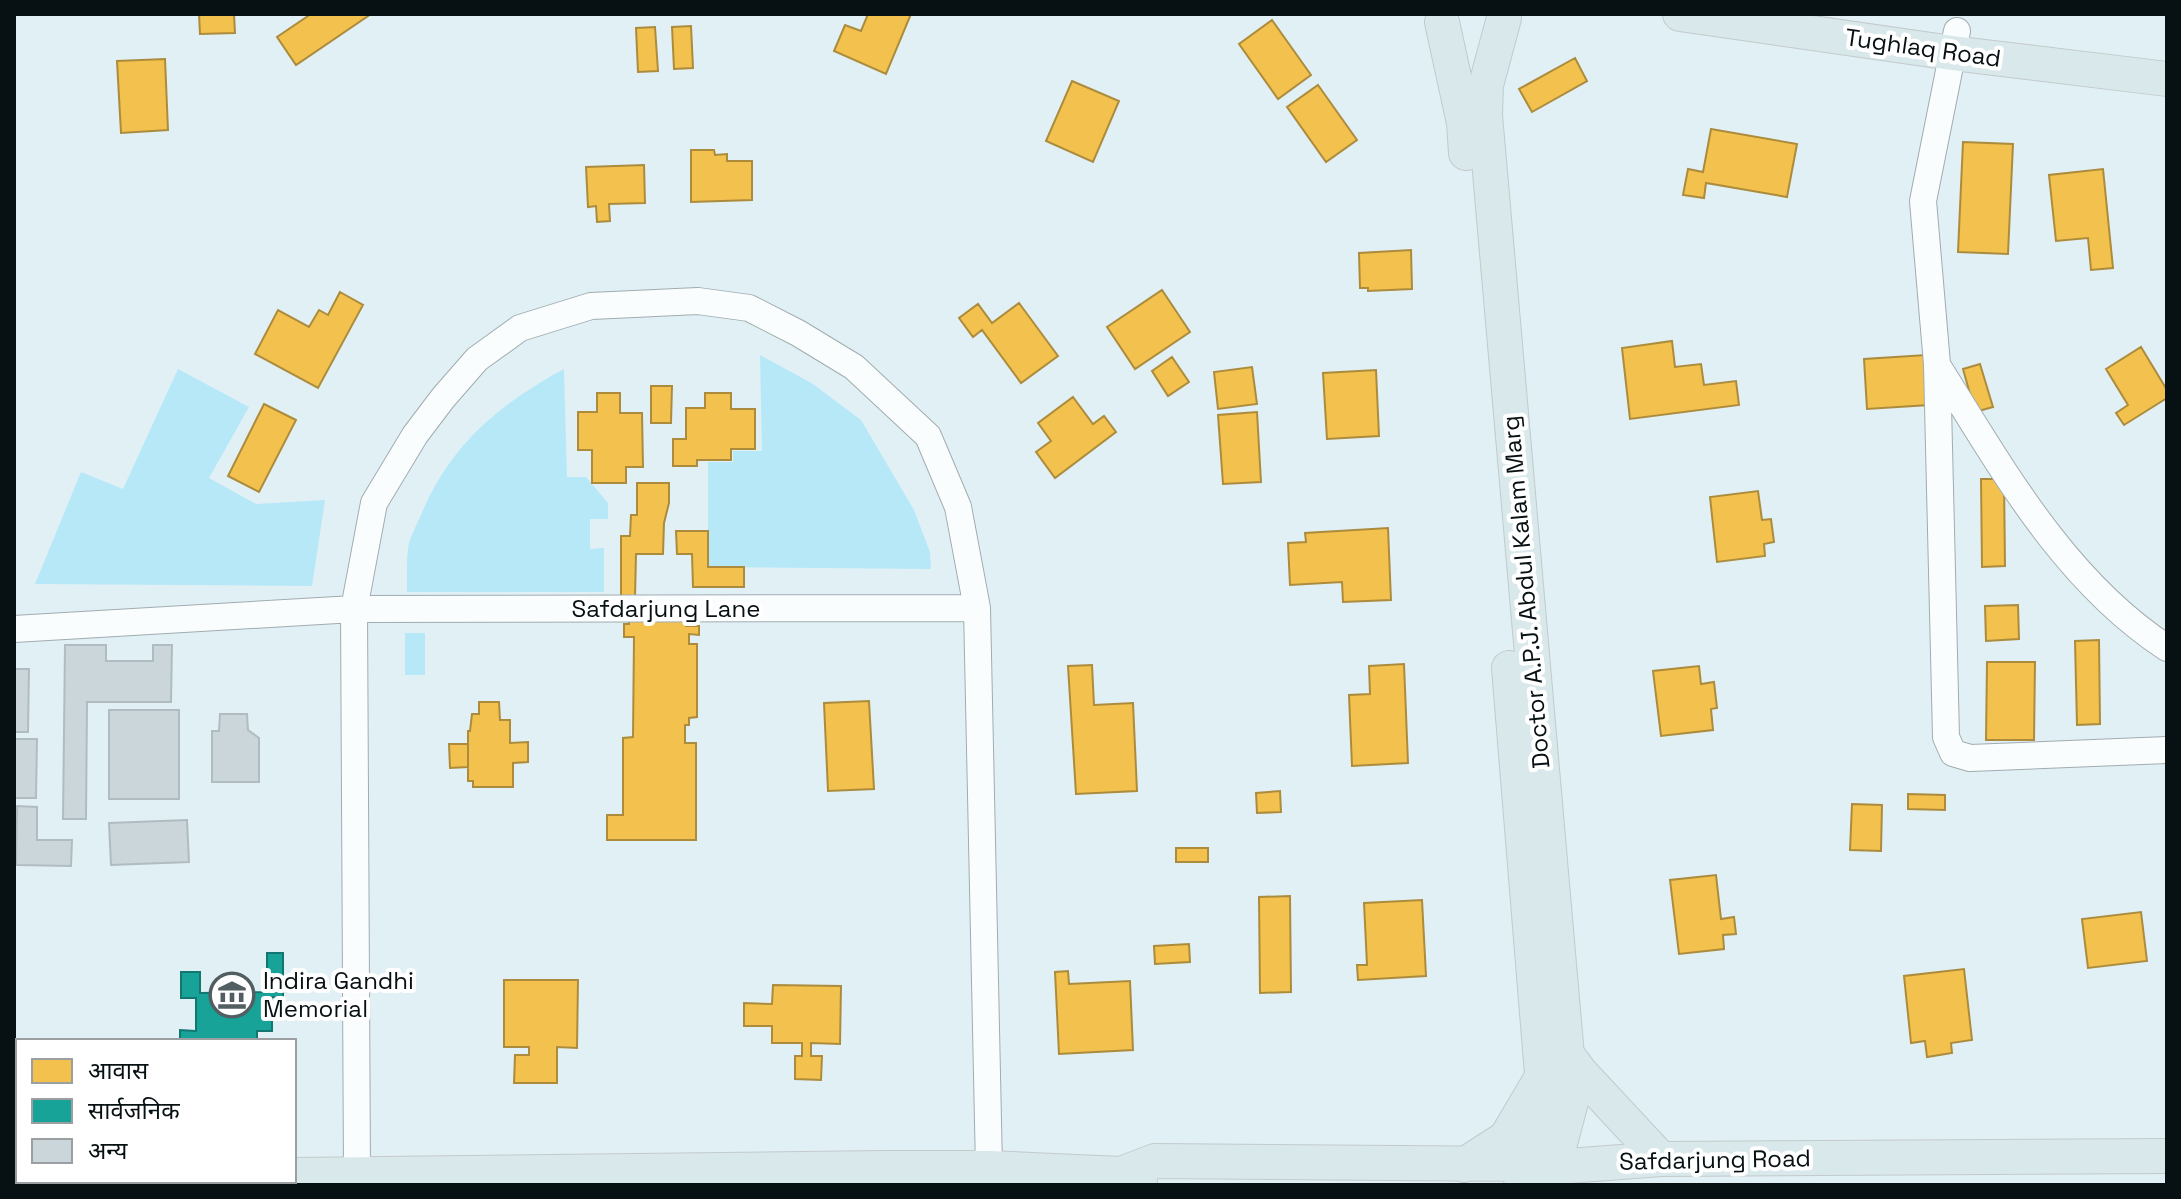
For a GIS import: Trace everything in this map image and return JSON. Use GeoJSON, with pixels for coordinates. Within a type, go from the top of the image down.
{"type":"FeatureCollection","features":[{"type":"Feature","properties":{"kind":"main road","name":"Tughlaq Road"},"geometry":{"type":"LineString","coordinates":[[1680,14],[2167,60]]}},
{"type":"Feature","properties":{"kind":"main road","name":"Tughlaq Road"},"geometry":{"type":"LineString","coordinates":[[1824,14],[1955,42],[2167,79]]}},
{"type":"Feature","properties":{"kind":"main road"},"geometry":{"type":"LineString","coordinates":[[1437,18],[1469,29],[1487,26],[1506,16]]}},
{"type":"Feature","properties":{"kind":"main road","name":"Doctor A.P.J. Abdul Kalam Marg"},"geometry":{"type":"LineString","coordinates":[[1506,16],[1486,85],[1485,115],[1554,1064],[1571,1102],[1539,1175]]}},
{"type":"Feature","properties":{"kind":"main road","name":"Doctor A.P.J. Abdul Kalam Marg"},"geometry":{"type":"LineString","coordinates":[[1437,18],[1464,123],[1550,1006]]}},
{"type":"Feature","properties":{"kind":"main road"},"geometry":{"type":"LineString","coordinates":[[1464,1165],[1506,1138],[1554,1064],[1580,1072],[1661,1159]]}},
{"type":"Feature","properties":{"kind":"main road","name":"Safdarjung Road"},"geometry":{"type":"LineString","coordinates":[[296,1175],[989,1168],[1133,1180],[1155,1161],[1464,1165],[1539,1175],[1661,1159],[2167,1156]]}},
{"type":"Feature","properties":{"kind":"street"},"geometry":{"type":"LineString","coordinates":[[1955,42],[1923,201],[1937,364],[1946,737],[1953,753],[1970,758],[2167,750]]}},
{"type":"Feature","properties":{"kind":"street"},"geometry":{"type":"LineString","coordinates":[[357,1173],[354,609],[374,503],[415,435],[477,359],[520,328],[591,306],[698,301],[749,308],[854,367],[928,436],[958,507],[977,608],[989,1168]]}},
{"type":"Feature","properties":{"kind":"street"},"geometry":{"type":"LineString","coordinates":[[1937,364],[2037,520],[2086,581],[2136,628],[2167,648]]}},
{"type":"Feature","properties":{"kind":"street","name":"Safdarjung Lane"},"geometry":{"type":"LineString","coordinates":[[14,629],[354,609],[977,608]]}},
{"type":"Feature","properties":{"kind":"shaded area"},"geometry":{"type":"Polygon","coordinates":[[[760,355],[813,384],[861,420],[914,510],[930,552],[931,569],[708,567],[708,462],[733,462],[733,451],[762,451],[760,355]]]}},
{"type":"Feature","properties":{"kind":"shaded area"},"geometry":{"type":"Polygon","coordinates":[[[178,369],[249,407],[209,478],[256,504],[325,500],[312,586],[35,584],[81,472],[123,489],[178,369]]]}},
{"type":"Feature","properties":{"kind":"shaded area"},"geometry":{"type":"Polygon","coordinates":[[[564,369],[567,477],[586,477],[608,503],[608,519],[590,519],[590,549],[604,548],[604,592],[407,592],[409,543],[446,468],[462,447],[498,412],[564,369]]]}},
{"type":"Feature","properties":{"kind":"shaded area"},"geometry":{"type":"Polygon","coordinates":[[[405,633],[425,633],[425,675],[405,675],[405,633]]]}},
{"type":"Feature","properties":{"kind":"building: आवास"},"geometry":{"type":"Polygon","coordinates":[[[199,14],[234,14],[235,33],[200,34],[199,14]]]}},
{"type":"Feature","properties":{"kind":"building: आवास"},"geometry":{"type":"Polygon","coordinates":[[[311,14],[371,14],[296,65],[277,37],[311,14]]]}},
{"type":"Feature","properties":{"kind":"building: आवास"},"geometry":{"type":"Polygon","coordinates":[[[868,14],[911,14],[886,74],[834,51],[845,25],[861,31],[868,14]]]}},
{"type":"Feature","properties":{"kind":"building: आवास"},"geometry":{"type":"Polygon","coordinates":[[[1272,20],[1311,75],[1278,99],[1239,44],[1272,20]]]}},
{"type":"Feature","properties":{"kind":"building: आवास"},"geometry":{"type":"Polygon","coordinates":[[[691,26],[693,68],[674,69],[672,27],[691,26]]]}},
{"type":"Feature","properties":{"kind":"building: आवास"},"geometry":{"type":"Polygon","coordinates":[[[655,27],[658,71],[638,72],[636,28],[655,27]]]}},
{"type":"Feature","properties":{"kind":"building: आवास"},"geometry":{"type":"Polygon","coordinates":[[[1575,58],[1587,81],[1532,112],[1519,89],[1575,58]]]}},
{"type":"Feature","properties":{"kind":"building: आवास"},"geometry":{"type":"Polygon","coordinates":[[[165,59],[168,130],[121,133],[117,61],[165,59]]]}},
{"type":"Feature","properties":{"kind":"building: आवास"},"geometry":{"type":"Polygon","coordinates":[[[1072,81],[1119,101],[1093,162],[1046,141],[1072,81]]]}},
{"type":"Feature","properties":{"kind":"building: आवास"},"geometry":{"type":"Polygon","coordinates":[[[1318,85],[1357,140],[1326,162],[1287,107],[1318,85]]]}},
{"type":"Feature","properties":{"kind":"building: आवास"},"geometry":{"type":"Polygon","coordinates":[[[1711,129],[1797,144],[1787,197],[1706,183],[1704,198],[1683,195],[1688,169],[1703,172],[1711,129]]]}},
{"type":"Feature","properties":{"kind":"building: आवास"},"geometry":{"type":"Polygon","coordinates":[[[1963,142],[2013,144],[2008,254],[1958,252],[1963,142]]]}},
{"type":"Feature","properties":{"kind":"building: आवास"},"geometry":{"type":"Polygon","coordinates":[[[691,150],[714,150],[715,155],[727,154],[727,161],[752,161],[752,200],[691,202],[691,150]]]}},
{"type":"Feature","properties":{"kind":"building: आवास"},"geometry":{"type":"Polygon","coordinates":[[[644,165],[645,203],[609,204],[610,221],[597,222],[596,206],[588,207],[586,167],[644,165]]]}},
{"type":"Feature","properties":{"kind":"building: आवास"},"geometry":{"type":"Polygon","coordinates":[[[2103,169],[2113,268],[2091,270],[2088,238],[2056,241],[2049,175],[2103,169]]]}},
{"type":"Feature","properties":{"kind":"building: आवास"},"geometry":{"type":"Polygon","coordinates":[[[1411,250],[1412,289],[1368,291],[1368,288],[1360,288],[1359,253],[1411,250]]]}},
{"type":"Feature","properties":{"kind":"building: आवास"},"geometry":{"type":"Polygon","coordinates":[[[1162,290],[1190,332],[1135,369],[1107,327],[1162,290]]]}},
{"type":"Feature","properties":{"kind":"building: आवास"},"geometry":{"type":"Polygon","coordinates":[[[340,292],[363,305],[318,388],[255,354],[278,310],[309,327],[319,310],[328,315],[340,292]]]}},
{"type":"Feature","properties":{"kind":"building: आवास"},"geometry":{"type":"Polygon","coordinates":[[[1019,303],[1058,356],[1021,383],[982,330],[973,337],[959,318],[978,304],[992,323],[1019,303]]]}},
{"type":"Feature","properties":{"kind":"building: आवास"},"geometry":{"type":"Polygon","coordinates":[[[1672,341],[1675,367],[1701,364],[1704,385],[1736,381],[1739,405],[1630,419],[1622,348],[1672,341]]]}},
{"type":"Feature","properties":{"kind":"building: आवास"},"geometry":{"type":"Polygon","coordinates":[[[2141,347],[2167,390],[2167,398],[2124,425],[2116,413],[2128,405],[2106,369],[2141,347]]]}},
{"type":"Feature","properties":{"kind":"building: आवास"},"geometry":{"type":"Polygon","coordinates":[[[1926,355],[1929,405],[1867,409],[1864,359],[1926,355]]]}},
{"type":"Feature","properties":{"kind":"building: आवास"},"geometry":{"type":"Polygon","coordinates":[[[1172,357],[1189,382],[1168,396],[1152,371],[1172,357]]]}},
{"type":"Feature","properties":{"kind":"building: आवास"},"geometry":{"type":"Polygon","coordinates":[[[1980,364],[1993,407],[1975,412],[1963,369],[1980,364]]]}},
{"type":"Feature","properties":{"kind":"building: आवास"},"geometry":{"type":"Polygon","coordinates":[[[1252,367],[1257,404],[1218,409],[1214,372],[1252,367]]]}},
{"type":"Feature","properties":{"kind":"building: आवास"},"geometry":{"type":"Polygon","coordinates":[[[1376,370],[1379,436],[1327,439],[1323,373],[1376,370]]]}},
{"type":"Feature","properties":{"kind":"building: आवास"},"geometry":{"type":"Polygon","coordinates":[[[651,386],[672,386],[671,423],[651,423],[651,386]]]}},
{"type":"Feature","properties":{"kind":"building: आवास"},"geometry":{"type":"Polygon","coordinates":[[[597,393],[620,393],[620,413],[642,413],[643,467],[626,467],[626,483],[592,483],[592,450],[578,450],[578,412],[597,412],[597,393]]]}},
{"type":"Feature","properties":{"kind":"building: आवास"},"geometry":{"type":"Polygon","coordinates":[[[705,393],[731,393],[731,409],[755,409],[755,449],[731,449],[731,460],[697,460],[697,466],[673,466],[673,439],[686,439],[686,408],[705,408],[705,393]]]}},
{"type":"Feature","properties":{"kind":"building: आवास"},"geometry":{"type":"Polygon","coordinates":[[[1073,397],[1093,424],[1104,416],[1116,432],[1055,478],[1036,452],[1051,441],[1038,423],[1073,397]]]}},
{"type":"Feature","properties":{"kind":"building: आवास"},"geometry":{"type":"Polygon","coordinates":[[[264,404],[296,420],[259,492],[228,476],[264,404]]]}},
{"type":"Feature","properties":{"kind":"building: आवास"},"geometry":{"type":"Polygon","coordinates":[[[1257,412],[1261,482],[1223,484],[1218,415],[1257,412]]]}},
{"type":"Feature","properties":{"kind":"building: आवास"},"geometry":{"type":"Polygon","coordinates":[[[1981,479],[2004,479],[2005,566],[1982,567],[1981,479]]]}},
{"type":"Feature","properties":{"kind":"building: आवास"},"geometry":{"type":"Polygon","coordinates":[[[637,483],[669,483],[663,554],[636,554],[635,598],[621,598],[621,536],[630,536],[631,515],[637,515],[637,483]]]}},
{"type":"Feature","properties":{"kind":"building: आवास"},"geometry":{"type":"Polygon","coordinates":[[[1758,491],[1762,520],[1771,519],[1774,542],[1764,544],[1765,556],[1717,562],[1710,497],[1758,491]]]}},
{"type":"Feature","properties":{"kind":"building: आवास"},"geometry":{"type":"Polygon","coordinates":[[[1388,528],[1391,600],[1343,602],[1342,582],[1290,585],[1288,543],[1306,542],[1305,533],[1388,528]]]}},
{"type":"Feature","properties":{"kind":"building: आवास"},"geometry":{"type":"Polygon","coordinates":[[[676,531],[708,531],[708,567],[744,567],[744,587],[693,587],[692,554],[677,554],[676,531]]]}},
{"type":"Feature","properties":{"kind":"building: आवास"},"geometry":{"type":"Polygon","coordinates":[[[2018,605],[2019,639],[1986,641],[1985,606],[2018,605]]]}},
{"type":"Feature","properties":{"kind":"building: आवास"},"geometry":{"type":"Polygon","coordinates":[[[629,618],[686,618],[686,626],[699,626],[699,635],[689,634],[689,644],[697,644],[697,717],[689,718],[689,725],[685,725],[685,743],[696,743],[696,840],[607,840],[607,815],[623,815],[623,738],[633,737],[634,637],[624,637],[624,624],[629,624],[629,618]]]}},
{"type":"Feature","properties":{"kind":"building: आवास"},"geometry":{"type":"Polygon","coordinates":[[[2099,640],[2100,724],[2077,725],[2075,641],[2099,640]]]}},
{"type":"Feature","properties":{"kind":"building: आवास"},"geometry":{"type":"Polygon","coordinates":[[[1987,662],[2035,662],[2034,740],[1986,740],[1987,662]]]}},
{"type":"Feature","properties":{"kind":"building: आवास"},"geometry":{"type":"Polygon","coordinates":[[[1404,664],[1408,763],[1352,766],[1349,695],[1370,694],[1369,666],[1404,664]]]}},
{"type":"Feature","properties":{"kind":"building: आवास"},"geometry":{"type":"Polygon","coordinates":[[[1092,665],[1094,705],[1133,703],[1137,791],[1076,794],[1068,666],[1092,665]]]}},
{"type":"Feature","properties":{"kind":"building: आवास"},"geometry":{"type":"Polygon","coordinates":[[[1699,666],[1701,684],[1714,682],[1717,708],[1711,709],[1713,730],[1661,736],[1653,671],[1699,666]]]}},
{"type":"Feature","properties":{"kind":"building: आवास"},"geometry":{"type":"Polygon","coordinates":[[[869,701],[874,789],[828,791],[824,703],[869,701]]]}},
{"type":"Feature","properties":{"kind":"building: आवास"},"geometry":{"type":"Polygon","coordinates":[[[479,702],[499,702],[500,720],[510,720],[510,743],[528,742],[528,762],[513,763],[513,787],[473,787],[473,781],[468,781],[468,731],[472,714],[479,714],[479,702]]]}},
{"type":"Feature","properties":{"kind":"building: आवास"},"geometry":{"type":"Polygon","coordinates":[[[449,744],[468,744],[468,767],[450,768],[449,744]]]}},
{"type":"Feature","properties":{"kind":"building: आवास"},"geometry":{"type":"Polygon","coordinates":[[[1280,791],[1281,812],[1257,813],[1256,793],[1280,791]]]}},
{"type":"Feature","properties":{"kind":"building: आवास"},"geometry":{"type":"Polygon","coordinates":[[[1908,794],[1945,795],[1945,810],[1908,809],[1908,794]]]}},
{"type":"Feature","properties":{"kind":"building: आवास"},"geometry":{"type":"Polygon","coordinates":[[[1852,804],[1882,805],[1881,851],[1850,850],[1852,804]]]}},
{"type":"Feature","properties":{"kind":"building: आवास"},"geometry":{"type":"Polygon","coordinates":[[[1176,848],[1208,848],[1208,862],[1176,862],[1176,848]]]}},
{"type":"Feature","properties":{"kind":"building: आवास"},"geometry":{"type":"Polygon","coordinates":[[[1716,875],[1721,919],[1734,917],[1736,934],[1723,935],[1724,949],[1679,954],[1670,880],[1716,875]]]}},
{"type":"Feature","properties":{"kind":"building: आवास"},"geometry":{"type":"Polygon","coordinates":[[[1290,896],[1291,992],[1260,993],[1259,897],[1290,896]]]}},
{"type":"Feature","properties":{"kind":"building: आवास"},"geometry":{"type":"Polygon","coordinates":[[[1422,900],[1426,976],[1358,980],[1357,965],[1367,965],[1364,903],[1422,900]]]}},
{"type":"Feature","properties":{"kind":"building: आवास"},"geometry":{"type":"Polygon","coordinates":[[[2141,912],[2147,961],[2088,968],[2082,919],[2141,912]]]}},
{"type":"Feature","properties":{"kind":"building: आवास"},"geometry":{"type":"Polygon","coordinates":[[[1189,944],[1190,962],[1155,964],[1154,946],[1189,944]]]}},
{"type":"Feature","properties":{"kind":"building: आवास"},"geometry":{"type":"Polygon","coordinates":[[[1964,969],[1972,1040],[1951,1043],[1952,1053],[1927,1057],[1925,1041],[1911,1043],[1904,976],[1964,969]]]}},
{"type":"Feature","properties":{"kind":"building: आवास"},"geometry":{"type":"Polygon","coordinates":[[[1068,971],[1069,984],[1130,981],[1133,1050],[1059,1054],[1055,972],[1068,971]]]}},
{"type":"Feature","properties":{"kind":"building: आवास"},"geometry":{"type":"Polygon","coordinates":[[[504,980],[578,980],[577,1048],[557,1047],[557,1083],[514,1083],[515,1055],[529,1055],[529,1047],[504,1047],[504,980]]]}},
{"type":"Feature","properties":{"kind":"building: आवास"},"geometry":{"type":"Polygon","coordinates":[[[773,985],[841,986],[840,1044],[811,1043],[811,1056],[822,1056],[821,1080],[795,1079],[795,1056],[802,1056],[802,1043],[772,1043],[772,1026],[744,1026],[744,1003],[772,1004],[773,985]]]}},
{"type":"Feature","properties":{"kind":"building: सार्वजनिक","name":"Indira Gandhi Memorial"},"geometry":{"type":"Polygon","coordinates":[[[267,953],[283,953],[283,998],[272,997],[272,1031],[257,1031],[257,1039],[180,1039],[180,1030],[196,1031],[196,998],[181,998],[181,972],[200,972],[200,993],[267,992],[267,953]]]}},
{"type":"Feature","properties":{"kind":"building: अन्य"},"geometry":{"type":"Polygon","coordinates":[[[65,645],[106,645],[106,661],[153,661],[153,645],[172,645],[171,702],[87,702],[86,819],[63,819],[65,645]]]}},
{"type":"Feature","properties":{"kind":"building: अन्य"},"geometry":{"type":"Polygon","coordinates":[[[14,669],[29,669],[28,732],[14,732],[14,669]]]}},
{"type":"Feature","properties":{"kind":"building: अन्य"},"geometry":{"type":"Polygon","coordinates":[[[109,710],[179,710],[179,799],[109,799],[109,710]]]}},
{"type":"Feature","properties":{"kind":"building: अन्य"},"geometry":{"type":"Polygon","coordinates":[[[220,714],[247,714],[248,730],[259,738],[259,782],[212,782],[212,731],[219,731],[220,714]]]}},
{"type":"Feature","properties":{"kind":"building: अन्य"},"geometry":{"type":"Polygon","coordinates":[[[14,739],[37,739],[36,798],[14,798],[14,739]]]}},
{"type":"Feature","properties":{"kind":"building: अन्य"},"geometry":{"type":"Polygon","coordinates":[[[17,806],[37,807],[37,840],[72,840],[71,866],[16,865],[17,806]]]}},
{"type":"Feature","properties":{"kind":"building: अन्य"},"geometry":{"type":"Polygon","coordinates":[[[187,820],[189,862],[111,865],[109,823],[187,820]]]}},
{"type":"Feature","properties":{"kind":"place","name":"Indira Gandhi Memorial"},"geometry":{"type":"Point","coordinates":[232,995]}}]}
